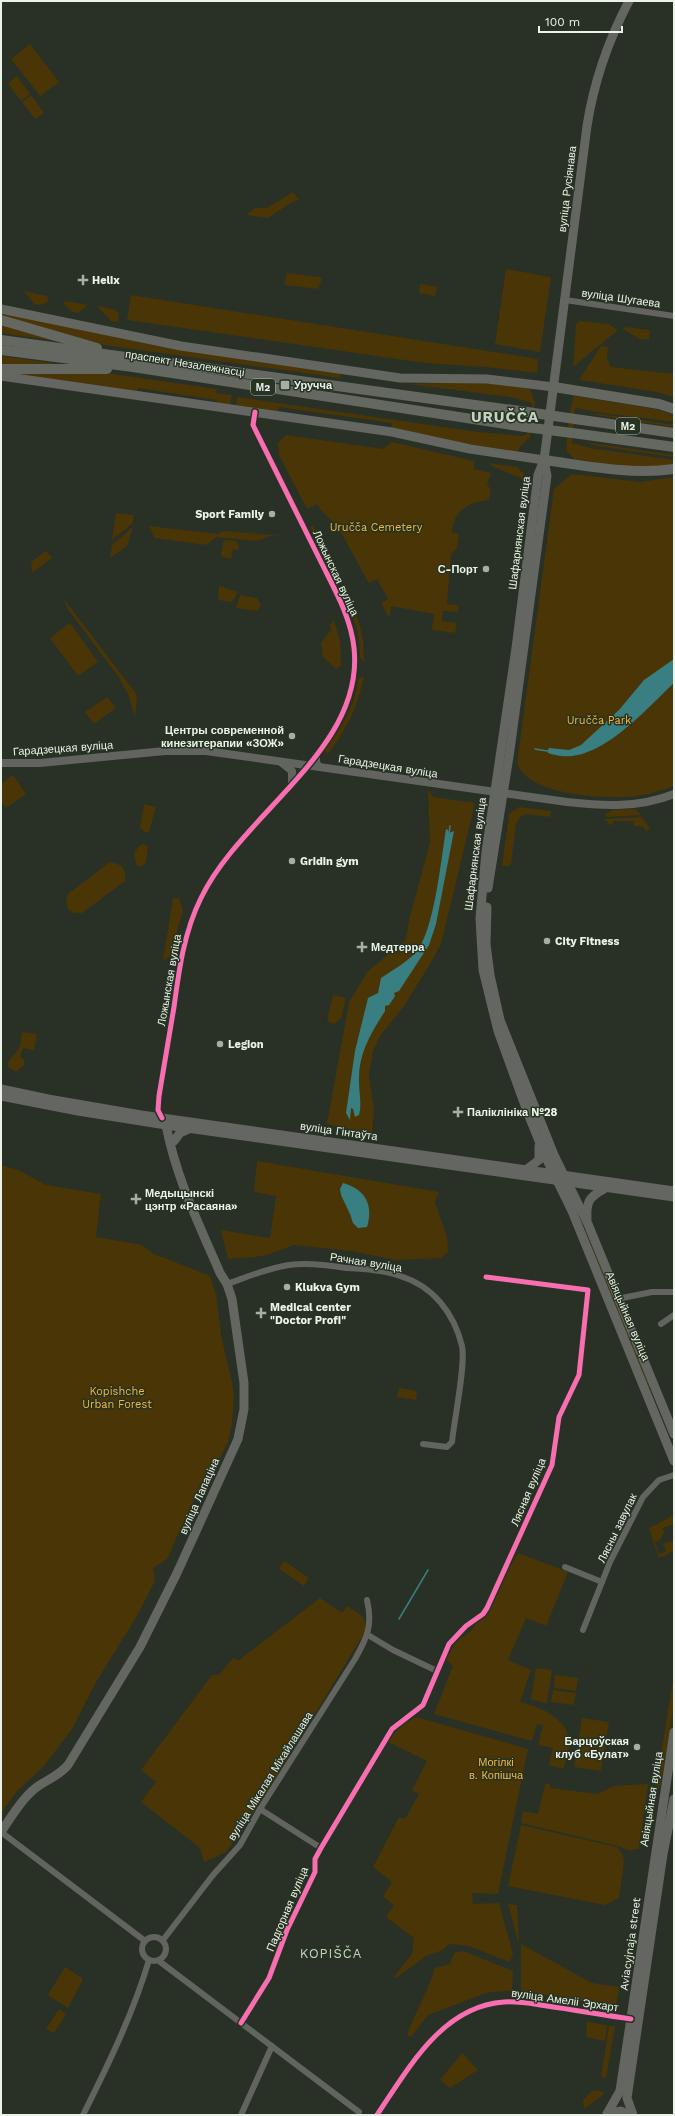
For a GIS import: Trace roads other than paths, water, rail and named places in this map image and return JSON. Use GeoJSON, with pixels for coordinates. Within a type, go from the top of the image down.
{"type":"FeatureCollection","features":[{"type":"Feature","properties":{"kind":"highway"},"geometry":{"type":"LineString","coordinates":[[1,320],[134,363]]}},
{"type":"Feature","properties":{"kind":"highway","name":"праспект Незалежнасці"},"geometry":{"type":"LineString","coordinates":[[1,340],[525,427],[674,447]]}},
{"type":"Feature","properties":{"kind":"highway","name":"праспект Незалежнасці"},"geometry":{"type":"LineString","coordinates":[[1,350],[134,363],[527,412],[674,433]]}},
{"type":"Feature","properties":{"kind":"highway"},"geometry":{"type":"LineString","coordinates":[[1,369],[134,363]]}},
{"type":"Feature","properties":{"kind":"highway"},"geometry":{"type":"LineString","coordinates":[[554,387],[659,404],[674,409]]}},
{"type":"Feature","properties":{"kind":"highway"},"geometry":{"type":"LineString","coordinates":[[544,460],[620,471],[656,472],[674,469]]}},
{"type":"Feature","properties":{"kind":"main road","name":"вуліца Русіянава"},"geometry":{"type":"LineString","coordinates":[[554,387],[587,126],[593,92],[611,38],[629,1]]}},
{"type":"Feature","properties":{"kind":"main road","name":"праспект Незалежнасці"},"geometry":{"type":"LineString","coordinates":[[1,309],[181,346],[409,379],[487,379],[554,387]]}},
{"type":"Feature","properties":{"kind":"main road"},"geometry":{"type":"LineString","coordinates":[[1,376],[392,432],[470,449],[544,460]]}},
{"type":"Feature","properties":{"kind":"main road","name":"Шафарнянская вуліца"},"geometry":{"type":"LineString","coordinates":[[554,387],[544,460],[538,475],[516,648],[487,902],[486,944],[490,975],[504,1029],[558,1176]]}},
{"type":"Feature","properties":{"kind":"main road","name":"Шафарнянская вуліца"},"geometry":{"type":"LineString","coordinates":[[499,794],[488,839],[480,918],[482,970],[498,1032],[538,1137],[558,1176]]}},
{"type":"Feature","properties":{"kind":"main road","name":"вуліца Гінтаўта"},"geometry":{"type":"LineString","coordinates":[[1,1089],[164,1122],[190,1129],[674,1191]]}},
{"type":"Feature","properties":{"kind":"main road","name":"вуліца Гінтаўта"},"geometry":{"type":"LineString","coordinates":[[1,1096],[70,1110],[527,1169],[558,1176]]}},
{"type":"Feature","properties":{"kind":"main road"},"geometry":{"type":"LineString","coordinates":[[164,1122],[174,1141],[187,1186],[224,1271],[227,1284]]}},
{"type":"Feature","properties":{"kind":"main road","name":"вуліца Лапаціна"},"geometry":{"type":"LineString","coordinates":[[1,1832],[31,1792],[49,1780],[59,1776],[68,1765],[101,1712],[140,1647],[238,1440],[242,1421],[244,1383],[232,1299],[227,1284],[220,1273],[184,1192],[176,1169],[164,1122]]}},
{"type":"Feature","properties":{"kind":"main road"},"geometry":{"type":"LineString","coordinates":[[174,1141],[180,1133],[190,1129]]}},
{"type":"Feature","properties":{"kind":"main road"},"geometry":{"type":"LineString","coordinates":[[527,1169],[537,1162],[540,1157],[538,1137]]}},
{"type":"Feature","properties":{"kind":"main road","name":"Авіяцыйная вуліца"},"geometry":{"type":"LineString","coordinates":[[558,1176],[568,1183],[588,1224],[617,1299],[648,1372],[651,1389],[674,1461]]}},
{"type":"Feature","properties":{"kind":"main road","name":"Авіяцыйная вуліца"},"geometry":{"type":"LineString","coordinates":[[558,1176],[635,1365],[651,1389],[674,1434]]}},
{"type":"Feature","properties":{"kind":"main road"},"geometry":{"type":"LineString","coordinates":[[568,1183],[674,1198]]}},
{"type":"Feature","properties":{"kind":"main road"},"geometry":{"type":"LineString","coordinates":[[588,1224],[587,1203],[592,1195],[604,1188]]}},
{"type":"Feature","properties":{"kind":"main road"},"geometry":{"type":"LineString","coordinates":[[635,1365],[641,1364],[648,1372]]}},
{"type":"Feature","properties":{"kind":"main road","name":"Авіяцыйная вуліца"},"geometry":{"type":"LineString","coordinates":[[631,2019],[674,1732]]}},
{"type":"Feature","properties":{"kind":"main road"},"geometry":{"type":"LineString","coordinates":[[632,2115],[627,2098],[663,1854],[673,1804],[662,1806]]}},
{"type":"Feature","properties":{"kind":"main road"},"geometry":{"type":"LineString","coordinates":[[607,2115],[620,2091],[631,2019]]}},
{"type":"Feature","properties":{"kind":"main road"},"geometry":{"type":"LineString","coordinates":[[607,2115],[621,2111],[632,2115]]}},
{"type":"Feature","properties":{"kind":"street","name":"вуліца Шугаева"},"geometry":{"type":"LineString","coordinates":[[565,300],[674,316]]}},
{"type":"Feature","properties":{"kind":"street","name":"Ложынская вуліца"},"geometry":{"type":"LineString","coordinates":[[164,1122],[158,1110],[159,1096],[180,962],[188,931],[200,898],[212,878],[229,855],[316,756],[340,720],[352,692],[355,658],[353,639],[334,587],[253,425],[255,412]]}},
{"type":"Feature","properties":{"kind":"street","name":"Гарадзецкая вуліца"},"geometry":{"type":"LineString","coordinates":[[1,762],[40,763],[165,751],[206,752],[307,766],[318,766],[499,794],[562,802],[614,806],[638,804],[674,794]]}},
{"type":"Feature","properties":{"kind":"street"},"geometry":{"type":"LineString","coordinates":[[316,756],[318,766]]}},
{"type":"Feature","properties":{"kind":"street"},"geometry":{"type":"LineString","coordinates":[[280,762],[292,771],[292,783]]}},
{"type":"Feature","properties":{"kind":"street","name":"Рачная вуліца"},"geometry":{"type":"LineString","coordinates":[[227,1284],[288,1265],[304,1264],[400,1275],[433,1294],[443,1304],[454,1322],[462,1346],[462,1361],[452,1442],[447,1447],[423,1444]]}},
{"type":"Feature","properties":{"kind":"street","name":"Лясная вуліца"},"geometry":{"type":"LineString","coordinates":[[400,1722],[416,1712],[423,1705],[450,1644],[466,1626],[483,1614],[503,1576],[551,1469],[555,1453],[559,1417],[579,1375],[588,1290],[486,1277]]}},
{"type":"Feature","properties":{"kind":"street"},"geometry":{"type":"LineString","coordinates":[[617,1299],[652,1292],[674,1292]]}},
{"type":"Feature","properties":{"kind":"street"},"geometry":{"type":"LineString","coordinates":[[661,1324],[674,1315]]}},
{"type":"Feature","properties":{"kind":"street","name":"Лясны завулак"},"geometry":{"type":"LineString","coordinates":[[582,1630],[602,1582],[643,1496],[659,1480],[674,1475]]}},
{"type":"Feature","properties":{"kind":"street"},"geometry":{"type":"LineString","coordinates":[[565,1567],[602,1582]]}},
{"type":"Feature","properties":{"kind":"street"},"geometry":{"type":"LineString","coordinates":[[367,1600],[369,1609],[368,1635],[393,1650],[437,1671]]}},
{"type":"Feature","properties":{"kind":"street","name":"вуліца Мікалая Міхайлашава"},"geometry":{"type":"LineString","coordinates":[[162,1940],[213,1874],[240,1845],[260,1809],[355,1659],[368,1635]]}},
{"type":"Feature","properties":{"kind":"street","name":"Падгорная вуліца"},"geometry":{"type":"LineString","coordinates":[[241,2023],[269,1978],[287,1930],[315,1872],[315,1859],[374,1758],[392,1729],[400,1722]]}},
{"type":"Feature","properties":{"kind":"street"},"geometry":{"type":"LineString","coordinates":[[260,1809],[321,1848]]}},
{"type":"Feature","properties":{"kind":"street"},"geometry":{"type":"LineString","coordinates":[[1,1832],[145,1941]]}},
{"type":"Feature","properties":{"kind":"street"},"geometry":{"type":"LineString","coordinates":[[159,1961],[166,1954],[166,1944],[162,1940],[153,1937],[145,1941],[142,1952],[149,1960],[159,1961],[359,2112]]}},
{"type":"Feature","properties":{"kind":"street"},"geometry":{"type":"LineString","coordinates":[[83,2115],[117,2043],[149,1960]]}},
{"type":"Feature","properties":{"kind":"street","name":"вуліца Амеліі Эрхарт"},"geometry":{"type":"LineString","coordinates":[[377,2115],[414,2060],[429,2042],[453,2022],[483,2006],[500,2002],[514,2002],[631,2019]]}},
{"type":"Feature","properties":{"kind":"street"},"geometry":{"type":"LineString","coordinates":[[240,2115],[272,2046]]}},
{"type":"Feature","properties":{"kind":"water"},"geometry":{"type":"Polygon","coordinates":[[[674,659],[674,683],[623,731],[608,742],[577,755],[561,756],[547,752],[549,748],[569,750],[581,745],[619,710],[644,680],[674,659]]]}},
{"type":"Feature","properties":{"kind":"water"},"geometry":{"type":"Polygon","coordinates":[[[446,829],[449,833],[454,831],[436,924],[429,945],[399,991],[394,993],[395,996],[389,1005],[385,1006],[385,1011],[366,1044],[359,1071],[360,1111],[359,1115],[355,1117],[353,1109],[351,1108],[350,1120],[346,1113],[355,1051],[368,998],[378,993],[381,978],[411,957],[419,948],[425,937],[437,891],[446,829]]]}},
{"type":"Feature","properties":{"kind":"water"},"geometry":{"type":"Polygon","coordinates":[[[343,1183],[357,1189],[366,1199],[369,1212],[367,1227],[358,1228],[353,1223],[341,1195],[340,1189],[343,1183]]]}},
{"type":"Feature","properties":{"kind":"waterway"},"geometry":{"type":"LineString","coordinates":[[535,749],[547,751]]}},
{"type":"Feature","properties":{"kind":"waterway"},"geometry":{"type":"LineString","coordinates":[[449,834],[450,826]]}},
{"type":"Feature","properties":{"kind":"waterway"},"geometry":{"type":"LineString","coordinates":[[399,1619],[428,1570]]}},
{"type":"Feature","properties":{"kind":"place","name":"Helix"},"geometry":{"type":"Point","coordinates":[83,280]}},
{"type":"Feature","properties":{"kind":"place","name":"Уручча"},"geometry":{"type":"Point","coordinates":[285,385]}},
{"type":"Feature","properties":{"kind":"place","name":"Sport Family"},"geometry":{"type":"Point","coordinates":[272,514]}},
{"type":"Feature","properties":{"kind":"place","name":"С-Порт"},"geometry":{"type":"Point","coordinates":[486,569]}},
{"type":"Feature","properties":{"kind":"place","name":"Центры современной кинезитерапии «ЗОЖ»"},"geometry":{"type":"Point","coordinates":[292,736]}},
{"type":"Feature","properties":{"kind":"place","name":"Gridin gym"},"geometry":{"type":"Point","coordinates":[292,861]}},
{"type":"Feature","properties":{"kind":"place","name":"City Fitness"},"geometry":{"type":"Point","coordinates":[547,941]}},
{"type":"Feature","properties":{"kind":"place","name":"Медтерра"},"geometry":{"type":"Point","coordinates":[362,947]}},
{"type":"Feature","properties":{"kind":"place","name":"Legion"},"geometry":{"type":"Point","coordinates":[220,1044]}},
{"type":"Feature","properties":{"kind":"place","name":"Паліклініка №28"},"geometry":{"type":"Point","coordinates":[458,1112]}},
{"type":"Feature","properties":{"kind":"place","name":"Медыцынскі цэнтр «Расаяна»"},"geometry":{"type":"Point","coordinates":[136,1199]}},
{"type":"Feature","properties":{"kind":"place","name":"Klukva Gym"},"geometry":{"type":"Point","coordinates":[287,1287]}},
{"type":"Feature","properties":{"kind":"place","name":"Medical center \"Doctor Profi\""},"geometry":{"type":"Point","coordinates":[261,1313]}},
{"type":"Feature","properties":{"kind":"place","name":"Барцоўская клуб «Булат»"},"geometry":{"type":"Point","coordinates":[637,1747]}},
{"type":"Feature","properties":{"kind":"district","name":"URUČČA"},"geometry":{"type":"Point","coordinates":[505,417]}},
{"type":"Feature","properties":{"kind":"district","name":"KOPIŠČA"},"geometry":{"type":"Point","coordinates":[331,1953]}},
{"type":"Feature","properties":{"kind":"park label","name":"Uručča Cemetery"},"geometry":{"type":"Point","coordinates":[376,527]}},
{"type":"Feature","properties":{"kind":"park label","name":"Uručča Park"},"geometry":{"type":"Point","coordinates":[599,720]}},
{"type":"Feature","properties":{"kind":"park label","name":"Kopishche Urban Forest"},"geometry":{"type":"Point","coordinates":[117,1397]}},
{"type":"Feature","properties":{"kind":"park label","name":"Могілкі в. Копішча"},"geometry":{"type":"Point","coordinates":[496,1768]}}]}
